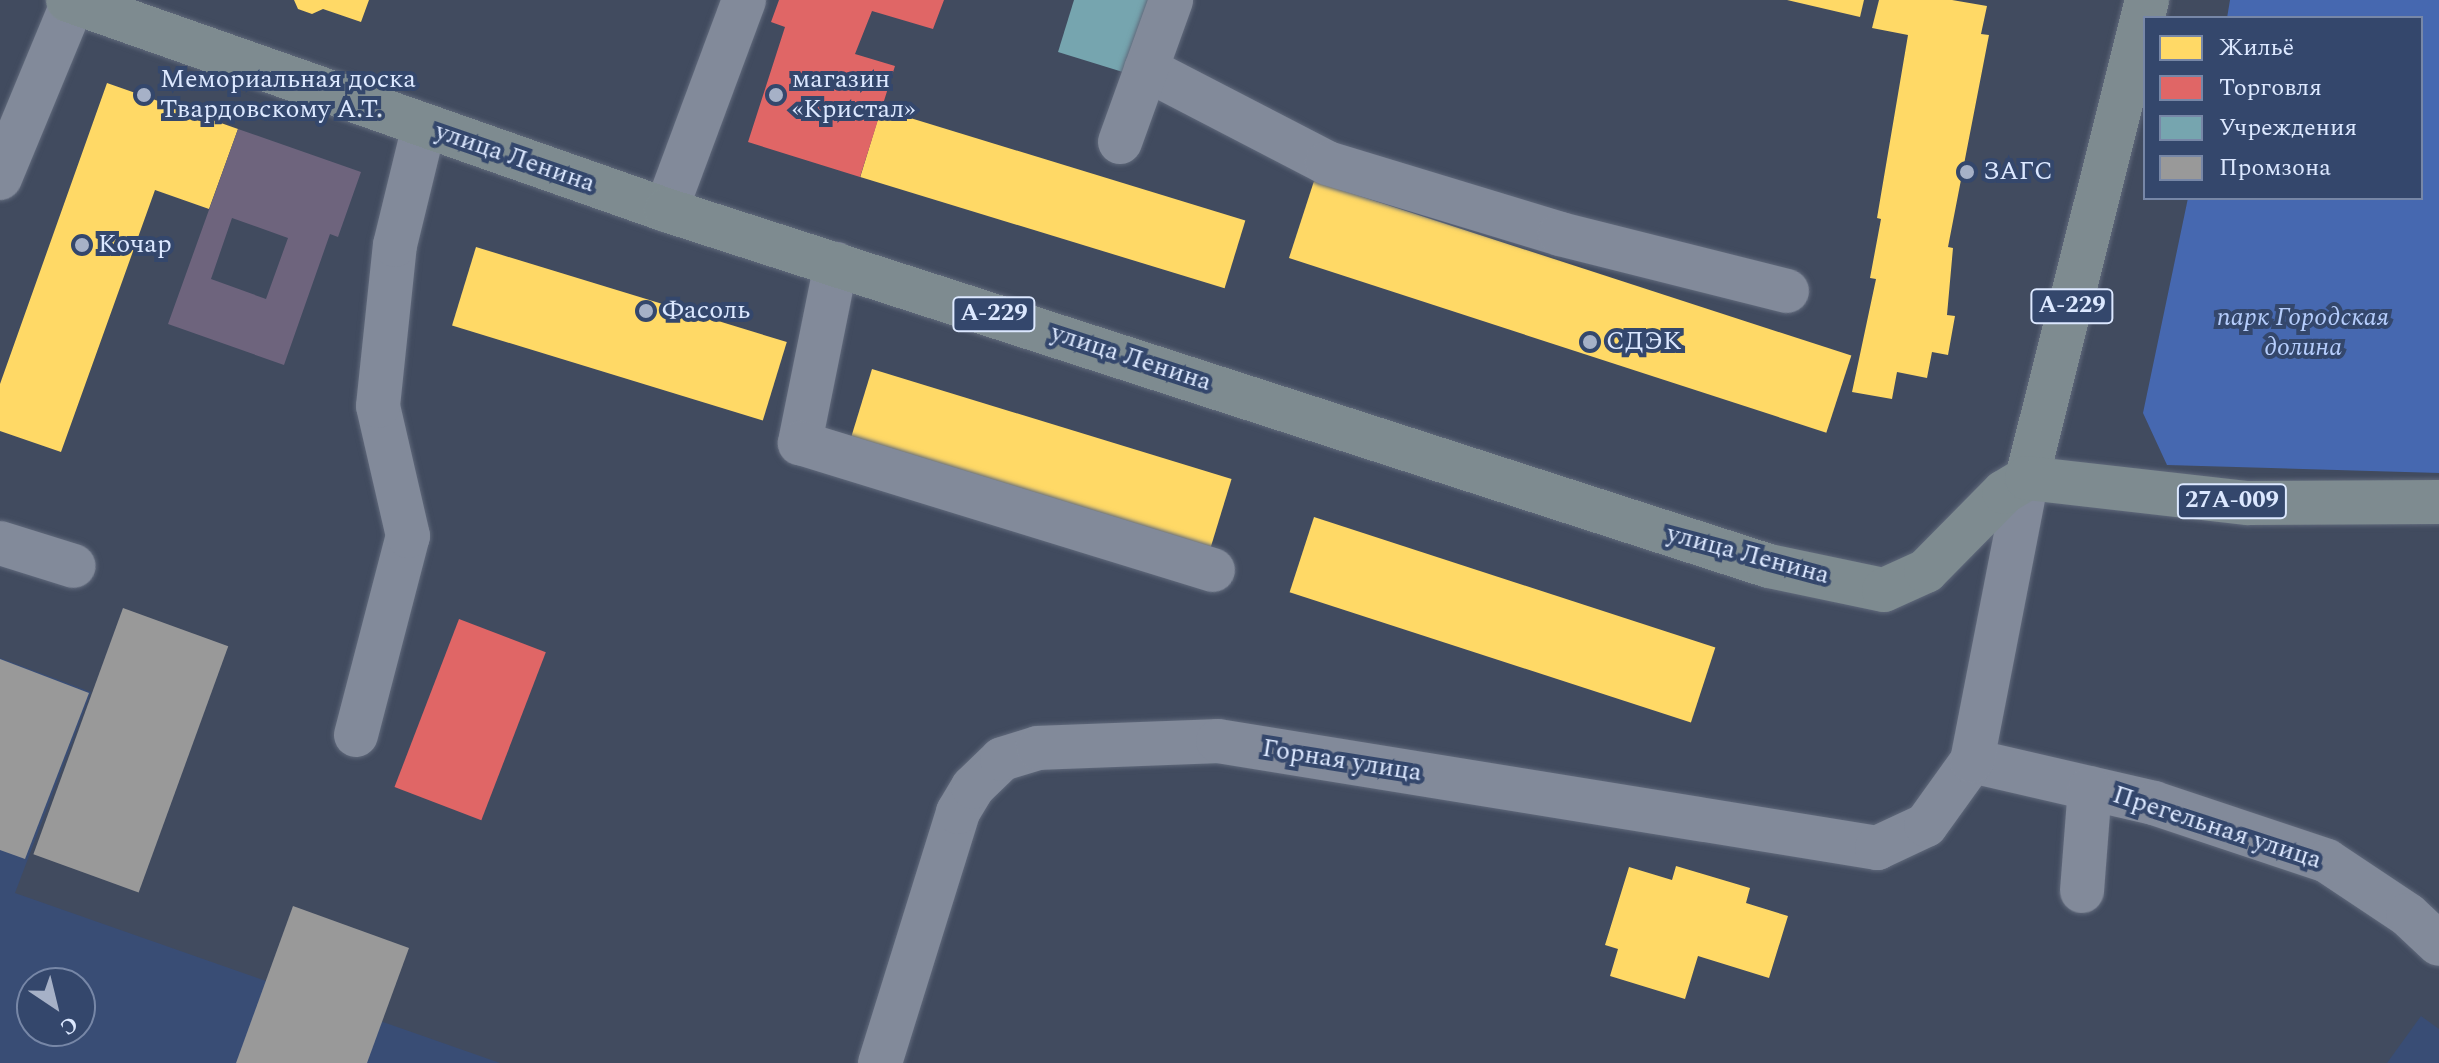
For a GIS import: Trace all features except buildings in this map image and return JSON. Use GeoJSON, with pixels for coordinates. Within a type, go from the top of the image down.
{"type":"FeatureCollection","features":[{"type":"Feature","properties":{"kind":"main road","name":"А-229"},"geometry":{"type":"LineString","coordinates":[[2027,478],[2147,0]]}},
{"type":"Feature","properties":{"kind":"main road","name":"улица Ленина"},"geometry":{"type":"LineString","coordinates":[[70,1],[666,210],[1769,566],[1884,590],[1926,571],[2004,492],[2027,478]]}},
{"type":"Feature","properties":{"kind":"main road","name":"27А-009"},"geometry":{"type":"LineString","coordinates":[[2027,478],[2248,503],[2439,502]]}},
{"type":"Feature","properties":{"kind":"street"},"geometry":{"type":"LineString","coordinates":[[666,210],[744,0]]}},
{"type":"Feature","properties":{"kind":"street"},"geometry":{"type":"LineString","coordinates":[[1120,142],[1171,0]]}},
{"type":"Feature","properties":{"kind":"street"},"geometry":{"type":"LineString","coordinates":[[0,178],[70,1]]}},
{"type":"Feature","properties":{"kind":"street"},"geometry":{"type":"LineString","coordinates":[[1146,69],[1327,163],[1560,234],[1787,291]]}},
{"type":"Feature","properties":{"kind":"street"},"geometry":{"type":"LineString","coordinates":[[356,735],[408,536],[378,406],[395,245],[424,126]]}},
{"type":"Feature","properties":{"kind":"street"},"geometry":{"type":"LineString","coordinates":[[836,264],[800,443],[1213,570]]}},
{"type":"Feature","properties":{"kind":"street"},"geometry":{"type":"LineString","coordinates":[[1972,761],[2027,478]]}},
{"type":"Feature","properties":{"kind":"street"},"geometry":{"type":"LineString","coordinates":[[0,543],[74,566]]}},
{"type":"Feature","properties":{"kind":"street","name":"Горная улица"},"geometry":{"type":"LineString","coordinates":[[880,1063],[958,812],[973,787],[1002,759],[1038,748],[1218,741],[1877,848],[1926,825],[1972,761]]}},
{"type":"Feature","properties":{"kind":"street","name":"Прегельная улица"},"geometry":{"type":"LineString","coordinates":[[1972,761],[2154,803],[2327,861],[2408,915],[2439,944]]}},
{"type":"Feature","properties":{"kind":"street"},"geometry":{"type":"LineString","coordinates":[[2082,891],[2090,788]]}},
{"type":"Feature","properties":{"kind":"shaded area"},"geometry":{"type":"Polygon","coordinates":[[[0,658],[91,692],[15,893],[500,1063],[0,1063],[0,658]]]}},
{"type":"Feature","properties":{"kind":"shaded area"},"geometry":{"type":"Polygon","coordinates":[[[2421,1016],[2439,1029],[2439,1063],[2387,1063],[2421,1016]]]}},
{"type":"Feature","properties":{"kind":"green space","name":"парк Городская долина"},"geometry":{"type":"Polygon","coordinates":[[[2230,0],[2439,0],[2439,473],[2167,465],[2143,413],[2188,200],[2423,200],[2423,16],[2227,16],[2230,0]]]}},
{"type":"Feature","properties":{"kind":"place","name":"Мемориальная доска Твардовскому А.Т."},"geometry":{"type":"Point","coordinates":[144,95]}},
{"type":"Feature","properties":{"kind":"place","name":"магазин «Кристал»"},"geometry":{"type":"Point","coordinates":[776,95]}},
{"type":"Feature","properties":{"kind":"place","name":"ЗАГС"},"geometry":{"type":"Point","coordinates":[1967,172]}},
{"type":"Feature","properties":{"kind":"place","name":"Кочар"},"geometry":{"type":"Point","coordinates":[82,245]}},
{"type":"Feature","properties":{"kind":"place","name":"Фасоль"},"geometry":{"type":"Point","coordinates":[646,311]}},
{"type":"Feature","properties":{"kind":"place","name":"СДЭК"},"geometry":{"type":"Point","coordinates":[1590,342]}}]}
